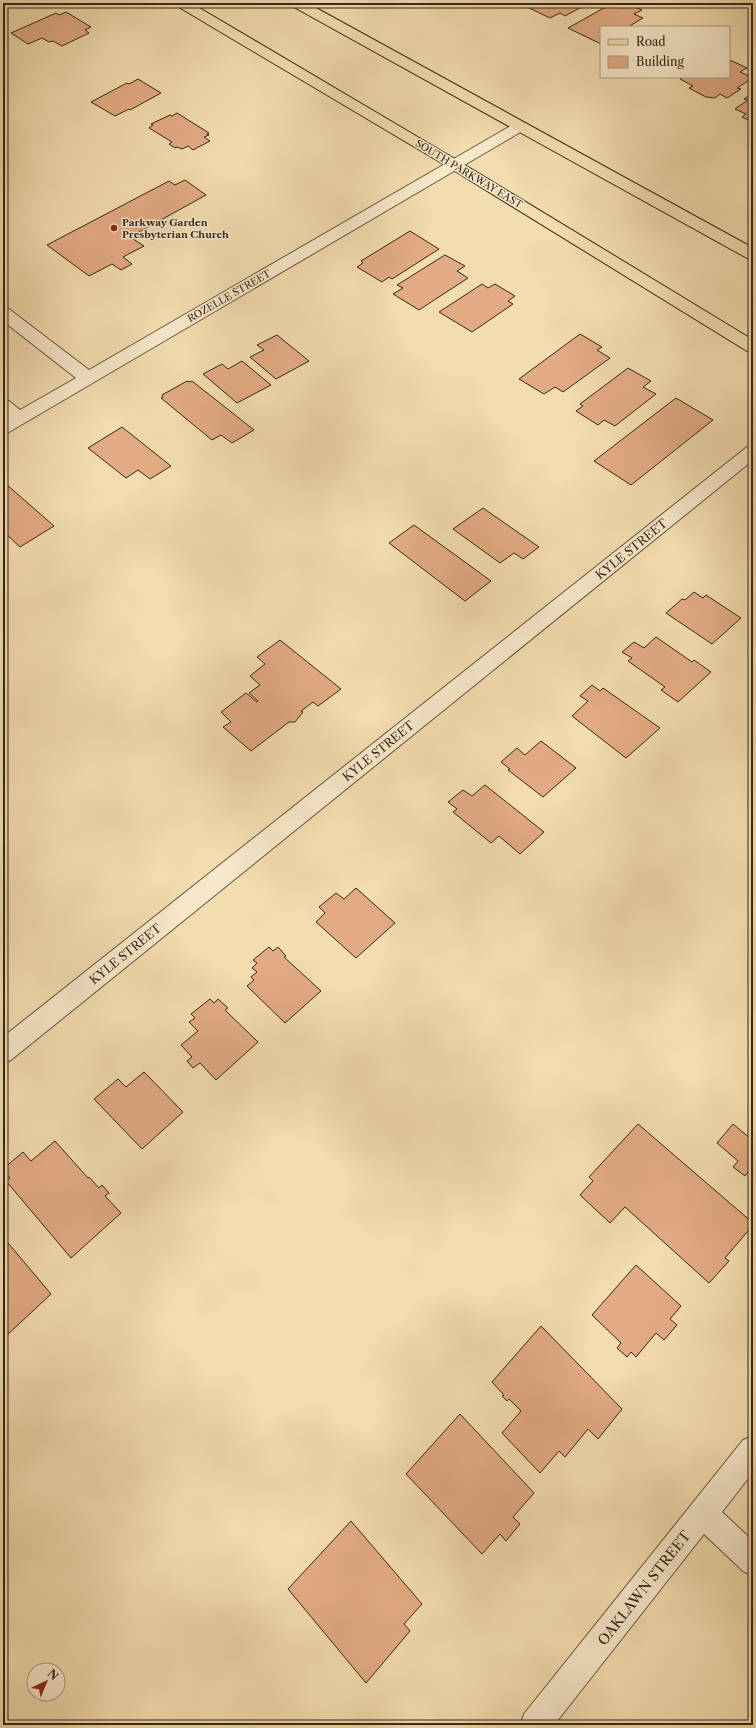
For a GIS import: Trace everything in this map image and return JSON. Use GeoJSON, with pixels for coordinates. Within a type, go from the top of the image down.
{"type":"FeatureCollection","features":[{"type":"Feature","properties":{"kind":"main road","name":"SOUTH PARKWAY EAST"},"geometry":{"type":"LineString","coordinates":[[182,3],[751,343]]}},
{"type":"Feature","properties":{"kind":"main road"},"geometry":{"type":"LineString","coordinates":[[297,3],[753,255]]}},
{"type":"Feature","properties":{"kind":"street","name":"ROZELLE STREET"},"geometry":{"type":"LineString","coordinates":[[3,428],[519,127]]}},
{"type":"Feature","properties":{"kind":"street"},"geometry":{"type":"LineString","coordinates":[[3,313],[88,378]]}},
{"type":"Feature","properties":{"kind":"street"},"geometry":{"type":"LineString","coordinates":[[3,405],[19,418]]}},
{"type":"Feature","properties":{"kind":"street","name":"KYLE STREET"},"geometry":{"type":"LineString","coordinates":[[3,1052],[753,451]]}},
{"type":"Feature","properties":{"kind":"street","name":"OAKLAWN STREET"},"geometry":{"type":"LineString","coordinates":[[535,1725],[753,1450]]}},
{"type":"Feature","properties":{"kind":"street"},"geometry":{"type":"LineString","coordinates":[[703,1513],[753,1561]]}},
{"type":"Feature","properties":{"kind":"building"},"geometry":{"type":"Polygon","coordinates":[[[534,3],[589,3],[565,16],[560,13],[550,18],[527,7],[534,3]]]}},
{"type":"Feature","properties":{"kind":"building"},"geometry":{"type":"Polygon","coordinates":[[[611,4],[622,8],[629,4],[642,10],[634,14],[643,18],[630,26],[600,26],[600,44],[568,28],[611,4]]]}},
{"type":"Feature","properties":{"kind":"building"},"geometry":{"type":"Polygon","coordinates":[[[66,12],[91,27],[85,30],[89,33],[62,46],[53,41],[49,42],[42,38],[28,44],[11,33],[56,13],[59,15],[66,12]]]}},
{"type":"Feature","properties":{"kind":"building"},"geometry":{"type":"Polygon","coordinates":[[[730,60],[747,68],[740,72],[753,78],[737,88],[741,89],[727,98],[720,94],[715,98],[706,97],[689,88],[693,86],[680,79],[730,78],[730,60]]]}},
{"type":"Feature","properties":{"kind":"building"},"geometry":{"type":"Polygon","coordinates":[[[138,79],[161,93],[130,110],[129,109],[115,116],[91,102],[127,83],[129,84],[138,79]]]}},
{"type":"Feature","properties":{"kind":"building"},"geometry":{"type":"Polygon","coordinates":[[[753,93],[753,122],[742,117],[746,114],[735,109],[748,100],[744,99],[753,93]]]}},
{"type":"Feature","properties":{"kind":"building"},"geometry":{"type":"Polygon","coordinates":[[[177,113],[209,133],[207,134],[209,135],[204,137],[210,141],[193,150],[188,146],[182,149],[177,147],[175,148],[169,144],[172,142],[149,128],[153,125],[151,124],[177,113]]]}},
{"type":"Feature","properties":{"kind":"building","name":"Parkway Garden Presbyterian Church"},"geometry":{"type":"Polygon","coordinates":[[[185,180],[206,195],[130,237],[144,246],[123,257],[132,264],[121,270],[112,264],[89,276],[47,245],[169,181],[175,185],[185,180]]]}},
{"type":"Feature","properties":{"kind":"building"},"geometry":{"type":"Polygon","coordinates":[[[410,231],[439,249],[392,279],[389,277],[382,282],[357,267],[363,263],[361,261],[410,231]]]}},
{"type":"Feature","properties":{"kind":"building"},"geometry":{"type":"Polygon","coordinates":[[[445,255],[465,266],[457,271],[468,278],[419,310],[393,294],[403,288],[397,285],[445,255]]]}},
{"type":"Feature","properties":{"kind":"building"},"geometry":{"type":"Polygon","coordinates":[[[482,284],[488,288],[495,284],[515,296],[508,301],[513,304],[472,332],[439,312],[482,284]]]}},
{"type":"Feature","properties":{"kind":"building"},"geometry":{"type":"Polygon","coordinates":[[[580,334],[602,347],[597,350],[610,358],[563,392],[555,387],[544,394],[519,379],[580,334]]]}},
{"type":"Feature","properties":{"kind":"building"},"geometry":{"type":"Polygon","coordinates":[[[277,335],[309,361],[276,379],[250,357],[264,350],[257,345],[277,335]]]}},
{"type":"Feature","properties":{"kind":"building"},"geometry":{"type":"Polygon","coordinates":[[[242,361],[271,385],[237,403],[203,374],[222,364],[228,369],[242,361]]]}},
{"type":"Feature","properties":{"kind":"building"},"geometry":{"type":"Polygon","coordinates":[[[628,368],[651,381],[643,387],[656,394],[615,426],[604,420],[598,425],[576,411],[583,406],[580,404],[628,368]]]}},
{"type":"Feature","properties":{"kind":"building"},"geometry":{"type":"Polygon","coordinates":[[[187,381],[192,381],[254,430],[232,443],[221,435],[212,440],[161,398],[163,397],[162,395],[187,381]]]}},
{"type":"Feature","properties":{"kind":"building"},"geometry":{"type":"Polygon","coordinates":[[[676,398],[713,420],[631,485],[594,461],[676,398]]]}},
{"type":"Feature","properties":{"kind":"building"},"geometry":{"type":"Polygon","coordinates":[[[122,427],[171,466],[150,479],[138,470],[126,478],[88,448],[122,427]]]}},
{"type":"Feature","properties":{"kind":"building"},"geometry":{"type":"Polygon","coordinates":[[[6,484],[54,526],[20,547],[3,531],[3,486],[6,484]]]}},
{"type":"Feature","properties":{"kind":"building"},"geometry":{"type":"Polygon","coordinates":[[[483,508],[539,547],[523,559],[514,553],[500,563],[453,529],[483,508]]]}},
{"type":"Feature","properties":{"kind":"building"},"geometry":{"type":"Polygon","coordinates":[[[414,525],[491,581],[465,601],[389,543],[414,525]]]}},
{"type":"Feature","properties":{"kind":"building"},"geometry":{"type":"Polygon","coordinates":[[[694,592],[703,598],[706,595],[741,618],[712,644],[666,613],[682,599],[685,600],[694,592]]]}},
{"type":"Feature","properties":{"kind":"building"},"geometry":{"type":"Polygon","coordinates":[[[656,637],[692,662],[694,660],[711,672],[678,702],[661,690],[665,687],[628,661],[632,658],[622,652],[634,642],[644,648],[656,637]]]}},
{"type":"Feature","properties":{"kind":"building"},"geometry":{"type":"Polygon","coordinates":[[[280,640],[341,689],[318,706],[313,702],[301,711],[303,712],[295,722],[289,722],[251,751],[223,727],[231,722],[221,712],[246,693],[257,702],[258,701],[249,693],[260,685],[250,676],[265,664],[257,657],[280,640]]]}},
{"type":"Feature","properties":{"kind":"building"},"geometry":{"type":"Polygon","coordinates":[[[592,685],[600,691],[603,688],[660,728],[626,758],[572,716],[588,701],[580,696],[592,685]]]}},
{"type":"Feature","properties":{"kind":"building"},"geometry":{"type":"Polygon","coordinates":[[[541,741],[576,768],[543,797],[508,770],[510,769],[501,762],[517,748],[525,755],[541,741]]]}},
{"type":"Feature","properties":{"kind":"building"},"geometry":{"type":"Polygon","coordinates":[[[485,785],[544,832],[520,854],[499,836],[491,843],[453,812],[457,809],[448,802],[463,790],[472,796],[485,785]]]}},
{"type":"Feature","properties":{"kind":"building"},"geometry":{"type":"Polygon","coordinates":[[[356,888],[395,923],[356,958],[316,922],[325,913],[319,907],[336,893],[344,899],[356,888]]]}},
{"type":"Feature","properties":{"kind":"building"},"geometry":{"type":"Polygon","coordinates":[[[269,947],[273,951],[278,947],[286,956],[284,957],[321,991],[285,1023],[247,986],[254,980],[251,977],[257,972],[252,968],[257,963],[253,960],[269,947]]]}},
{"type":"Feature","properties":{"kind":"building"},"geometry":{"type":"Polygon","coordinates":[[[210,999],[214,1003],[218,999],[228,1008],[225,1010],[258,1042],[216,1080],[200,1063],[193,1068],[187,1061],[192,1057],[181,1045],[198,1031],[189,1022],[195,1018],[191,1014],[210,999]]]}},
{"type":"Feature","properties":{"kind":"building"},"geometry":{"type":"Polygon","coordinates":[[[144,1072],[183,1112],[142,1149],[94,1099],[118,1079],[126,1087],[144,1072]]]}},
{"type":"Feature","properties":{"kind":"building"},"geometry":{"type":"Polygon","coordinates":[[[638,1124],[753,1223],[753,1225],[725,1258],[729,1261],[709,1283],[625,1207],[610,1223],[580,1195],[593,1181],[589,1177],[638,1124]]]}},
{"type":"Feature","properties":{"kind":"building"},"geometry":{"type":"Polygon","coordinates":[[[733,1124],[751,1139],[753,1137],[753,1174],[749,1171],[745,1176],[733,1167],[738,1161],[717,1143],[733,1124]]]}},
{"type":"Feature","properties":{"kind":"building"},"geometry":{"type":"Polygon","coordinates":[[[55,1141],[88,1178],[89,1177],[99,1188],[102,1185],[109,1193],[105,1196],[121,1213],[71,1258],[6,1181],[10,1178],[3,1169],[23,1152],[31,1161],[55,1141]]]}},
{"type":"Feature","properties":{"kind":"building"},"geometry":{"type":"Polygon","coordinates":[[[3,1237],[51,1294],[5,1337],[3,1335],[3,1237]]]}},
{"type":"Feature","properties":{"kind":"building"},"geometry":{"type":"Polygon","coordinates":[[[636,1265],[681,1306],[670,1319],[677,1325],[664,1340],[656,1333],[636,1357],[631,1352],[627,1357],[617,1348],[621,1343],[592,1315],[636,1265]]]}},
{"type":"Feature","properties":{"kind":"building"},"geometry":{"type":"Polygon","coordinates":[[[541,1326],[622,1409],[598,1439],[588,1429],[565,1457],[559,1451],[540,1473],[502,1433],[521,1411],[509,1399],[507,1401],[502,1396],[504,1395],[492,1382],[541,1326]]]}},
{"type":"Feature","properties":{"kind":"building"},"geometry":{"type":"Polygon","coordinates":[[[460,1414],[534,1493],[513,1517],[520,1524],[506,1541],[500,1534],[482,1554],[406,1474],[460,1414]]]}},
{"type":"Feature","properties":{"kind":"building"},"geometry":{"type":"Polygon","coordinates":[[[351,1521],[422,1604],[404,1624],[410,1631],[366,1683],[288,1589],[351,1521]]]}},
{"type":"Feature","properties":{"kind":"place","name":"Parkway Garden Presbyterian Church"},"geometry":{"type":"Point","coordinates":[114,228]}}]}
